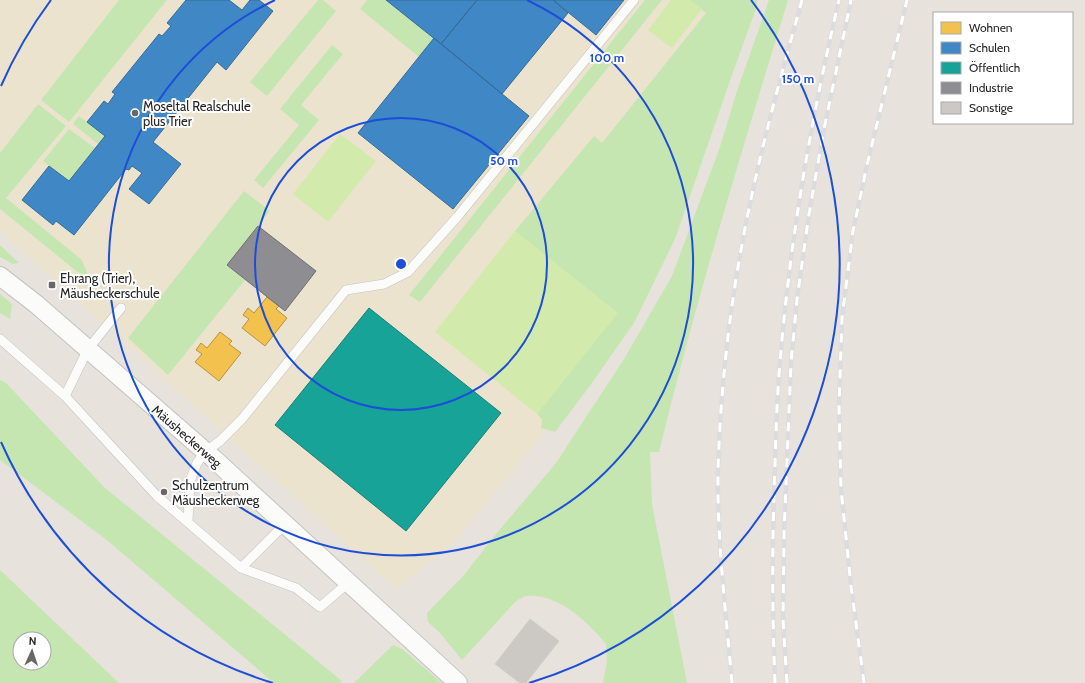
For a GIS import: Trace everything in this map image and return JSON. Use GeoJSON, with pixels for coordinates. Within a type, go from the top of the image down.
{"type":"FeatureCollection","features":[{"type":"Feature","properties":{"kind":"street","name":"Mäusheckerweg"},"geometry":{"type":"LineString","coordinates":[[0,276],[36,304],[205,452],[458,683]]}},
{"type":"Feature","properties":{"kind":"lane"},"geometry":{"type":"LineString","coordinates":[[188,521],[190,481],[197,463],[205,452],[242,419],[346,290],[384,284],[408,272],[458,216],[634,0]]}},
{"type":"Feature","properties":{"kind":"lane"},"geometry":{"type":"LineString","coordinates":[[65,396],[88,349],[121,308]]}},
{"type":"Feature","properties":{"kind":"lane"},"geometry":{"type":"LineString","coordinates":[[0,338],[65,396],[157,496],[241,568],[296,588],[320,607],[348,583]]}},
{"type":"Feature","properties":{"kind":"lane"},"geometry":{"type":"LineString","coordinates":[[241,568],[285,524]]}},
{"type":"Feature","properties":{"kind":"shaded area","name":"Schulzentrum Mäusheckerweg"},"geometry":{"type":"Polygon","coordinates":[[[0,0],[733,0],[630,316],[549,427],[455,541],[396,589],[0,231],[0,0]]]}},
{"type":"Feature","properties":{"kind":"green space"},"geometry":{"type":"Polygon","coordinates":[[[119,0],[167,0],[69,122],[41,100],[119,0]]]}},
{"type":"Feature","properties":{"kind":"green space"},"geometry":{"type":"Polygon","coordinates":[[[318,0],[323,0],[336,11],[267,96],[250,82],[318,0]]]}},
{"type":"Feature","properties":{"kind":"green space"},"geometry":{"type":"Polygon","coordinates":[[[367,0],[386,0],[434,38],[419,57],[360,9],[367,0]]]}},
{"type":"Feature","properties":{"kind":"green space"},"geometry":{"type":"Polygon","coordinates":[[[645,0],[662,0],[420,302],[409,295],[645,0]]]}},
{"type":"Feature","properties":{"kind":"green space"},"geometry":{"type":"Polygon","coordinates":[[[671,0],[690,0],[702,9],[672,48],[648,30],[671,0]]]}},
{"type":"Feature","properties":{"kind":"green space"},"geometry":{"type":"Polygon","coordinates":[[[690,0],[757,0],[757,6],[675,239],[634,323],[555,432],[541,428],[542,419],[537,414],[617,313],[515,231],[594,136],[602,143],[706,13],[690,0]]]}},
{"type":"Feature","properties":{"kind":"green space"},"geometry":{"type":"Polygon","coordinates":[[[769,0],[788,0],[688,338],[659,452],[650,452],[652,504],[687,683],[603,683],[607,662],[606,644],[591,627],[571,611],[549,599],[538,596],[526,596],[515,602],[462,660],[440,633],[428,622],[427,613],[465,574],[491,540],[556,463],[624,359],[672,276],[720,147],[737,91],[769,0]]]}},
{"type":"Feature","properties":{"kind":"green space"},"geometry":{"type":"Polygon","coordinates":[[[332,45],[343,54],[301,105],[319,120],[263,188],[254,180],[299,125],[280,109],[332,45]]]}},
{"type":"Feature","properties":{"kind":"green space"},"geometry":{"type":"Polygon","coordinates":[[[38,104],[66,126],[6,198],[82,260],[91,283],[0,209],[0,153],[38,104]]]}},
{"type":"Feature","properties":{"kind":"green space"},"geometry":{"type":"Polygon","coordinates":[[[79,116],[105,136],[98,144],[73,124],[79,116]]]}},
{"type":"Feature","properties":{"kind":"green space"},"geometry":{"type":"Polygon","coordinates":[[[69,129],[95,148],[69,181],[43,161],[69,129]]]}},
{"type":"Feature","properties":{"kind":"green space"},"geometry":{"type":"Polygon","coordinates":[[[340,134],[376,161],[328,222],[293,194],[340,134]]]}},
{"type":"Feature","properties":{"kind":"green space"},"geometry":{"type":"Polygon","coordinates":[[[244,191],[270,211],[227,265],[245,280],[168,375],[128,338],[244,191]]]}},
{"type":"Feature","properties":{"kind":"green space"},"geometry":{"type":"Polygon","coordinates":[[[515,231],[618,313],[537,414],[435,332],[515,231]]]}},
{"type":"Feature","properties":{"kind":"green space"},"geometry":{"type":"Polygon","coordinates":[[[0,245],[19,263],[13,264],[0,257],[0,245]]]}},
{"type":"Feature","properties":{"kind":"green space"},"geometry":{"type":"Polygon","coordinates":[[[0,294],[12,304],[10,319],[0,313],[0,294]]]}},
{"type":"Feature","properties":{"kind":"green space"},"geometry":{"type":"Polygon","coordinates":[[[0,380],[6,383],[105,488],[342,681],[340,683],[274,683],[108,541],[0,460],[0,380]]]}},
{"type":"Feature","properties":{"kind":"green space"},"geometry":{"type":"Polygon","coordinates":[[[0,570],[119,683],[0,683],[0,570]]]}},
{"type":"Feature","properties":{"kind":"green space"},"geometry":{"type":"Polygon","coordinates":[[[393,645],[402,649],[442,683],[354,683],[393,645]]]}},
{"type":"Feature","properties":{"kind":"building: Wohnen"},"geometry":{"type":"Polygon","coordinates":[[[267,297],[279,306],[276,309],[287,318],[265,346],[242,328],[249,319],[243,315],[248,308],[254,313],[267,297]]]}},
{"type":"Feature","properties":{"kind":"building: Wohnen"},"geometry":{"type":"Polygon","coordinates":[[[220,332],[232,341],[229,344],[241,353],[219,381],[195,362],[202,354],[196,350],[201,343],[207,348],[220,332]]]}},
{"type":"Feature","properties":{"kind":"building: Schulen","name":"Moseltal Realschule plus Trier"},"geometry":{"type":"Polygon","coordinates":[[[186,0],[229,0],[242,10],[250,0],[259,0],[273,11],[226,70],[217,62],[153,142],[181,164],[149,204],[129,189],[142,173],[132,166],[129,170],[126,169],[74,235],[56,221],[53,225],[22,200],[49,166],[69,181],[105,136],[87,122],[104,101],[108,104],[115,94],[112,92],[159,34],[162,36],[171,26],[167,23],[186,0]]]}},
{"type":"Feature","properties":{"kind":"building: Schulen"},"geometry":{"type":"Polygon","coordinates":[[[386,0],[477,0],[441,44],[386,0]]]}},
{"type":"Feature","properties":{"kind":"building: Schulen"},"geometry":{"type":"Polygon","coordinates":[[[477,0],[553,0],[568,13],[502,94],[441,44],[477,0]]]}},
{"type":"Feature","properties":{"kind":"building: Schulen"},"geometry":{"type":"Polygon","coordinates":[[[553,0],[624,0],[596,35],[553,0]]]}},
{"type":"Feature","properties":{"kind":"building: Schulen"},"geometry":{"type":"Polygon","coordinates":[[[434,38],[529,116],[453,209],[358,133],[434,38]]]}},
{"type":"Feature","properties":{"kind":"building: Öffentlich"},"geometry":{"type":"Polygon","coordinates":[[[369,308],[501,413],[406,531],[275,425],[369,308]]]}},
{"type":"Feature","properties":{"kind":"building: Industrie"},"geometry":{"type":"Polygon","coordinates":[[[258,226],[316,271],[285,311],[227,265],[258,226]]]}},
{"type":"Feature","properties":{"kind":"building: Sonstige"},"geometry":{"type":"Polygon","coordinates":[[[530,619],[559,641],[526,683],[520,683],[495,664],[530,619]]]}},
{"type":"Feature","properties":{"kind":"railway"},"geometry":{"type":"LineString","coordinates":[[732,683],[722,577],[718,498],[719,444],[725,360],[736,277],[747,218],[761,155],[802,0]]}},
{"type":"Feature","properties":{"kind":"railway"},"geometry":{"type":"LineString","coordinates":[[775,683],[773,520],[777,401],[784,316],[803,180],[819,90],[839,0]]}},
{"type":"Feature","properties":{"kind":"railway"},"geometry":{"type":"LineString","coordinates":[[787,683],[783,619],[784,534],[791,363],[797,299],[809,214],[824,129],[851,0]]}},
{"type":"Feature","properties":{"kind":"railway"},"geometry":{"type":"LineString","coordinates":[[864,683],[851,586],[841,489],[839,406],[842,318],[853,231],[867,165],[907,0]]}},
{"type":"Feature","properties":{"kind":"place","name":"Moseltal Realschule plus Trier"},"geometry":{"type":"Point","coordinates":[135,113]}},
{"type":"Feature","properties":{"kind":"place","name":"Ehrang (Trier), Mäusheckerschule"},"geometry":{"type":"Point","coordinates":[52,285]}},
{"type":"Feature","properties":{"kind":"place","name":"Schulzentrum Mäusheckerweg"},"geometry":{"type":"Point","coordinates":[164,492]}}]}
